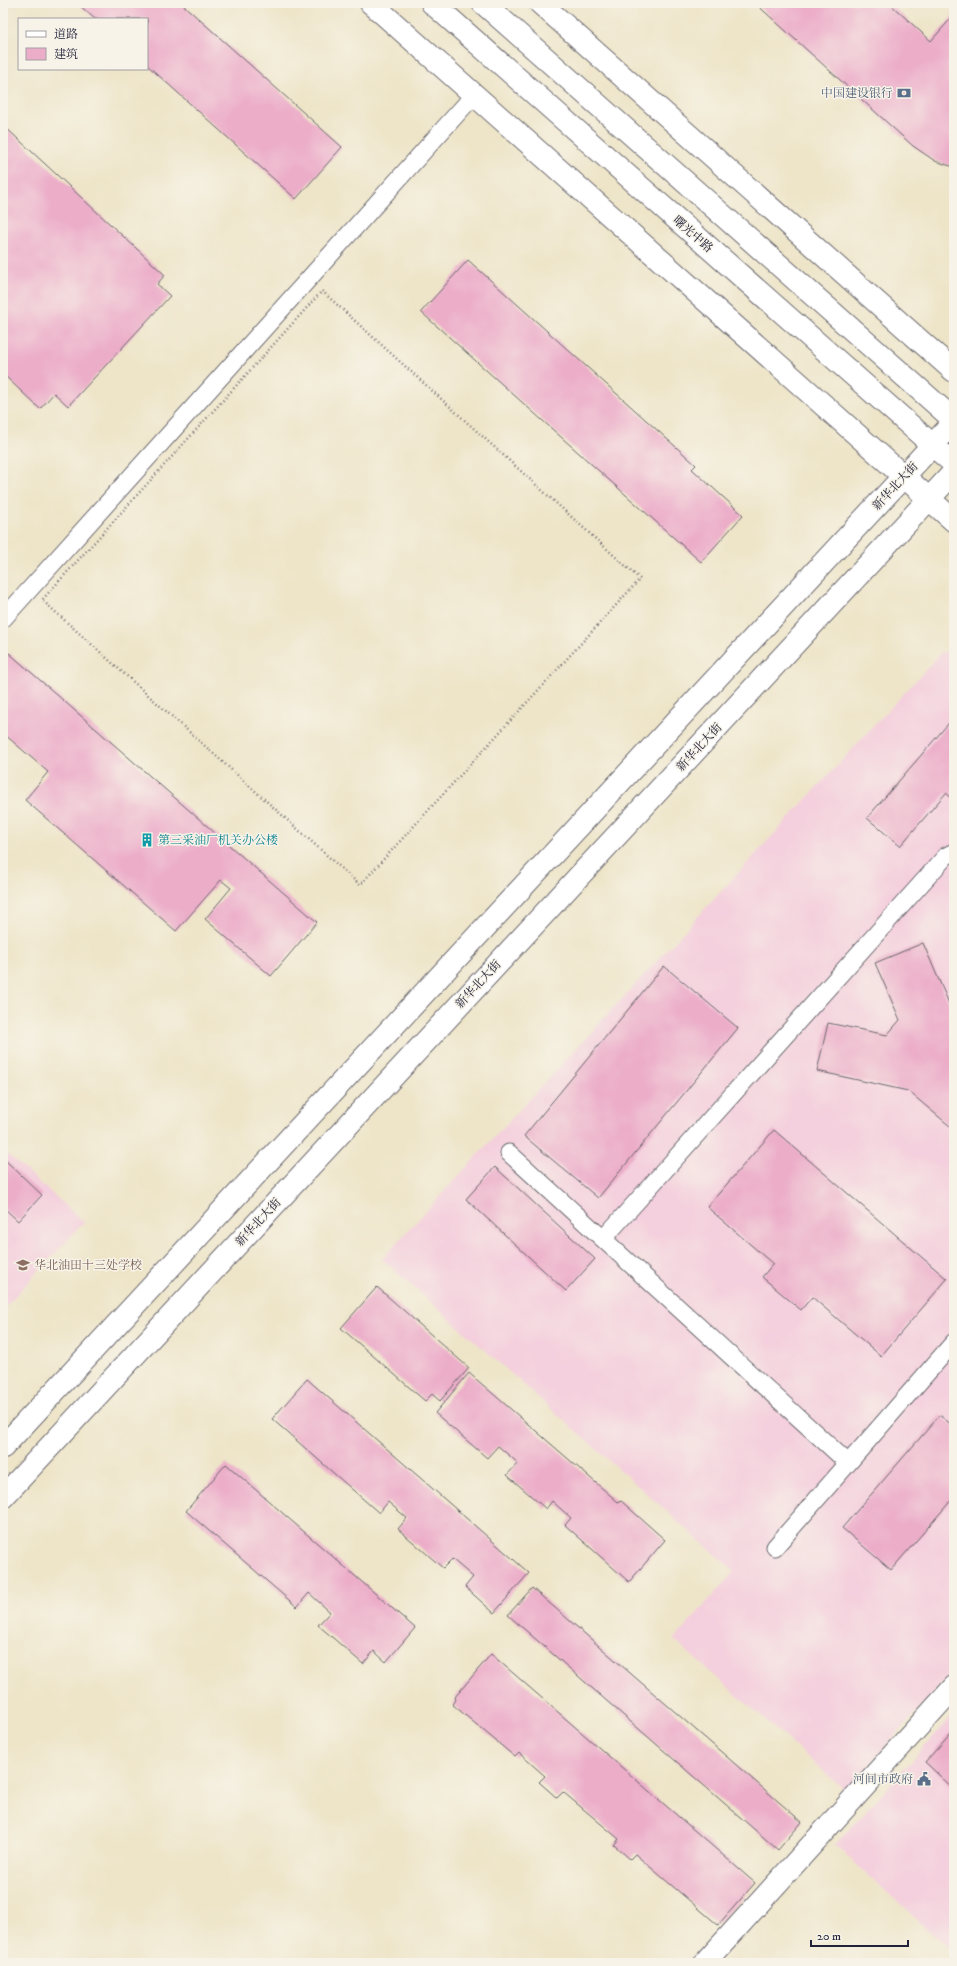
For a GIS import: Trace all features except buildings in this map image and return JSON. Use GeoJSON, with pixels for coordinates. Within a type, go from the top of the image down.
{"type":"FeatureCollection","features":[{"type":"Feature","properties":{"kind":"main road"},"geometry":{"type":"LineString","coordinates":[[371,3],[954,521]]}},
{"type":"Feature","properties":{"kind":"main road","name":"曙光中路"},"geometry":{"type":"LineString","coordinates":[[432,3],[954,464]]}},
{"type":"Feature","properties":{"kind":"main road"},"geometry":{"type":"LineString","coordinates":[[483,3],[954,421]]}},
{"type":"Feature","properties":{"kind":"main road"},"geometry":{"type":"LineString","coordinates":[[540,3],[954,371]]}},
{"type":"Feature","properties":{"kind":"main road","name":"新华北大街"},"geometry":{"type":"LineString","coordinates":[[3,1446],[954,421]]}},
{"type":"Feature","properties":{"kind":"main road","name":"新华北大街"},"geometry":{"type":"LineString","coordinates":[[3,1497],[954,472]]}},
{"type":"Feature","properties":{"kind":"main road"},"geometry":{"type":"LineString","coordinates":[[705,1963],[954,1687]]}},
{"type":"Feature","properties":{"kind":"lane"},"geometry":{"type":"LineString","coordinates":[[3,619],[474,95]]}},
{"type":"Feature","properties":{"kind":"lane"},"geometry":{"type":"LineString","coordinates":[[603,1239],[946,856],[954,852]]}},
{"type":"Feature","properties":{"kind":"lane"},"geometry":{"type":"LineString","coordinates":[[509,1153],[848,1463]]}},
{"type":"Feature","properties":{"kind":"lane"},"geometry":{"type":"LineString","coordinates":[[775,1547],[954,1342]]}},
{"type":"Feature","properties":{"kind":"path"},"geometry":{"type":"LineString","coordinates":[[322,291],[640,579],[360,885],[42,600],[322,291]]}},
{"type":"Feature","properties":{"kind":"shaded area"},"geometry":{"type":"Polygon","coordinates":[[[942,652],[954,654],[954,1670],[846,1791],[674,1640],[734,1571],[382,1259],[942,652]]]}},
{"type":"Feature","properties":{"kind":"shaded area","name":"华北油田十三处学校"},"geometry":{"type":"Polygon","coordinates":[[[3,1150],[84,1222],[3,1309],[3,1150]]]}},
{"type":"Feature","properties":{"kind":"shaded area","name":"河间市政府"},"geometry":{"type":"Polygon","coordinates":[[[954,1714],[954,1953],[835,1845],[954,1714]]]}},
{"type":"Feature","properties":{"kind":"place","name":"中国建设银行"},"geometry":{"type":"Point","coordinates":[904,93]}},
{"type":"Feature","properties":{"kind":"place","name":"第三采油厂机关办公楼"},"geometry":{"type":"Point","coordinates":[147,840]}},
{"type":"Feature","properties":{"kind":"place","name":"华北油田十三处学校"},"geometry":{"type":"Point","coordinates":[23,1265]}},
{"type":"Feature","properties":{"kind":"place","name":"河间市政府"},"geometry":{"type":"Point","coordinates":[924,1779]}}]}
